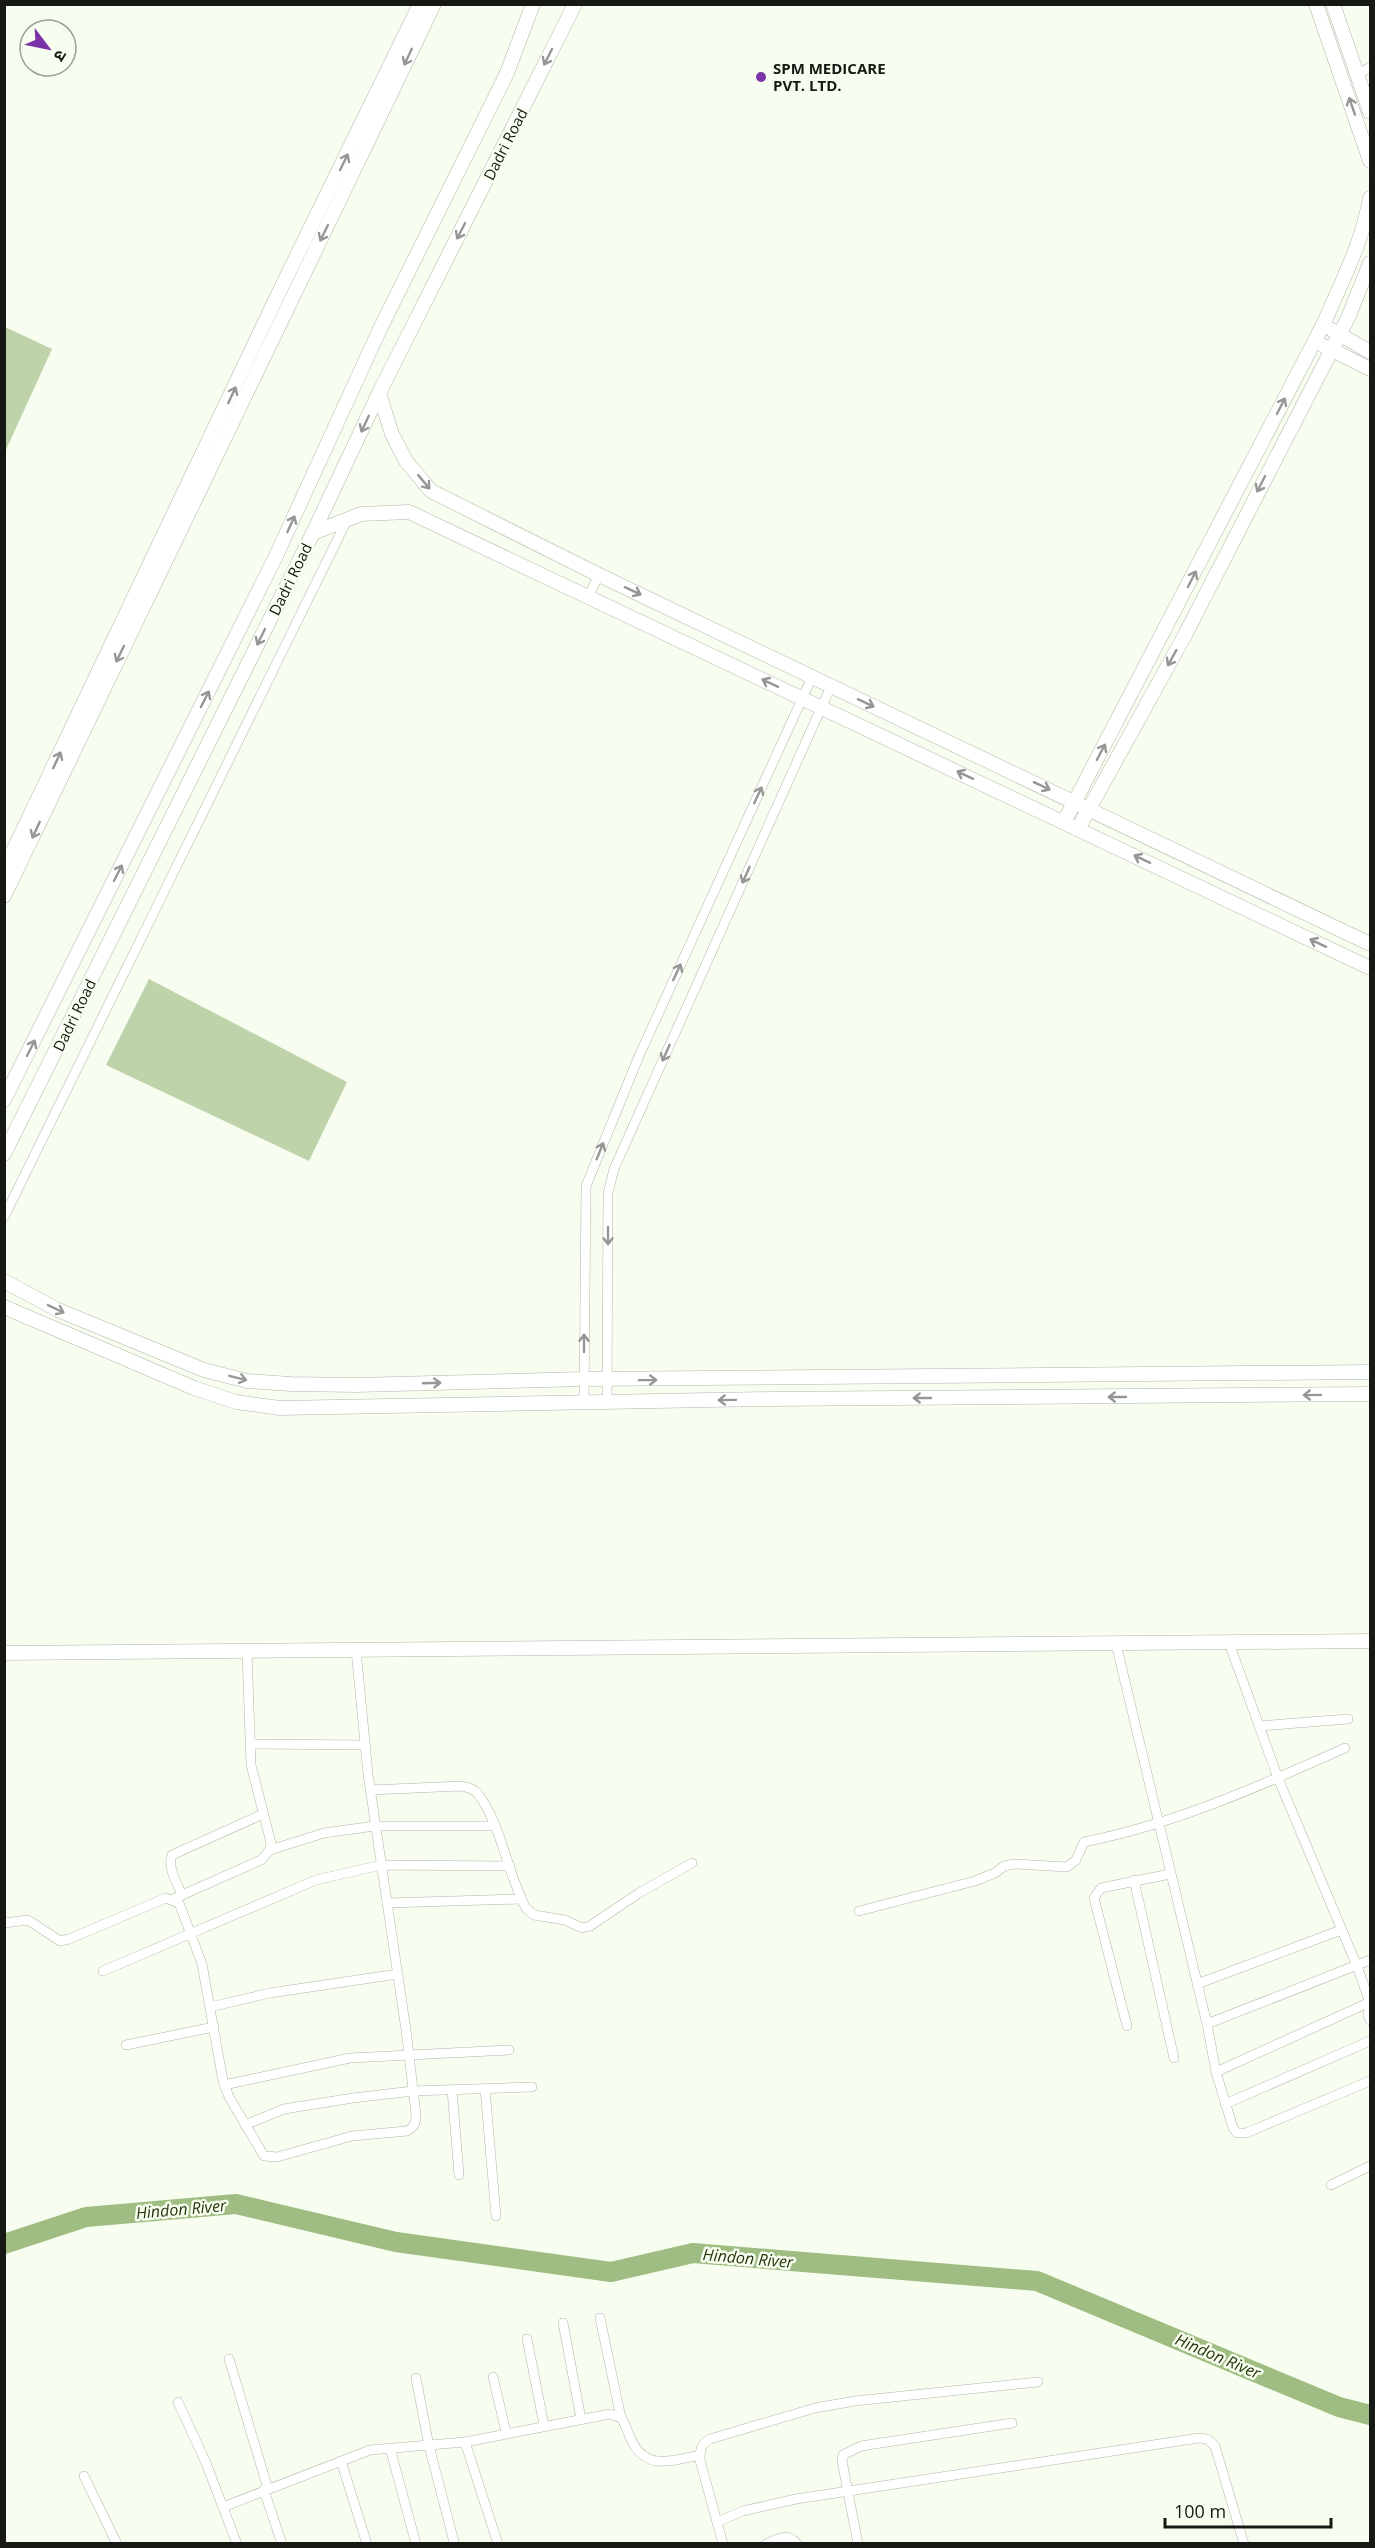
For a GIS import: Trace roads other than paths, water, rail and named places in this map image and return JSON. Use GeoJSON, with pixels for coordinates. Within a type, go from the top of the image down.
{"type":"FeatureCollection","features":[{"type":"Feature","properties":{"kind":"street"},"geometry":{"type":"LineString","coordinates":[[4,870],[283,284],[420,4]]}},
{"type":"Feature","properties":{"kind":"street"},"geometry":{"type":"LineString","coordinates":[[4,896],[434,4]]}},
{"type":"Feature","properties":{"kind":"street","name":"Dadri Road"},"geometry":{"type":"LineString","coordinates":[[4,1100],[276,556],[379,331],[507,73],[533,4]]}},
{"type":"Feature","properties":{"kind":"street","name":"Dadri Road"},"geometry":{"type":"LineString","coordinates":[[4,1154],[313,533],[379,393],[575,4]]}},
{"type":"Feature","properties":{"kind":"street"},"geometry":{"type":"LineString","coordinates":[[1316,4],[1371,161]]}},
{"type":"Feature","properties":{"kind":"street"},"geometry":{"type":"LineString","coordinates":[[1333,4],[1371,112]]}},
{"type":"Feature","properties":{"kind":"street"},"geometry":{"type":"LineString","coordinates":[[1358,75],[1371,67]]}},
{"type":"Feature","properties":{"kind":"street"},"geometry":{"type":"LineString","coordinates":[[1064,822],[1323,325],[1354,258],[1366,223],[1371,198]]}},
{"type":"Feature","properties":{"kind":"street"},"geometry":{"type":"LineString","coordinates":[[1078,829],[1185,635],[1340,334],[1371,263]]}},
{"type":"Feature","properties":{"kind":"street"},"geometry":{"type":"LineString","coordinates":[[1323,325],[1371,352]]}},
{"type":"Feature","properties":{"kind":"street"},"geometry":{"type":"LineString","coordinates":[[1314,341],[1371,369]]}},
{"type":"Feature","properties":{"kind":"street"},"geometry":{"type":"LineString","coordinates":[[379,393],[392,434],[406,461],[431,491],[599,575],[1371,944]]}},
{"type":"Feature","properties":{"kind":"street"},"geometry":{"type":"LineString","coordinates":[[313,533],[362,514],[409,512],[1371,968]]}},
{"type":"Feature","properties":{"kind":"street"},"geometry":{"type":"LineString","coordinates":[[4,1216],[347,520]]}},
{"type":"Feature","properties":{"kind":"street"},"geometry":{"type":"LineString","coordinates":[[588,597],[599,575]]}},
{"type":"Feature","properties":{"kind":"street"},"geometry":{"type":"LineString","coordinates":[[584,1402],[586,1186],[639,1056],[812,677]]}},
{"type":"Feature","properties":{"kind":"street"},"geometry":{"type":"LineString","coordinates":[[607,1401],[608,1193],[614,1169],[831,686]]}},
{"type":"Feature","properties":{"kind":"street"},"geometry":{"type":"LineString","coordinates":[[4,1281],[58,1310],[204,1370],[247,1381],[291,1384],[1371,1372]]}},
{"type":"Feature","properties":{"kind":"street"},"geometry":{"type":"LineString","coordinates":[[4,1307],[194,1388],[236,1402],[280,1408],[607,1401],[1371,1394]]}},
{"type":"Feature","properties":{"kind":"street"},"geometry":{"type":"LineString","coordinates":[[4,1653],[1371,1641]]}},
{"type":"Feature","properties":{"kind":"street"},"geometry":{"type":"LineString","coordinates":[[1229,1642],[1278,1778],[1357,1966],[1370,2002],[1368,2016],[1371,2020]]}},
{"type":"Feature","properties":{"kind":"street"},"geometry":{"type":"LineString","coordinates":[[1116,1644],[1207,2024],[1216,2072],[1233,2128],[1237,2133],[1246,2133],[1371,2081]]}},
{"type":"Feature","properties":{"kind":"street"},"geometry":{"type":"LineString","coordinates":[[262,1814],[172,1855],[169,1861],[179,1903],[202,1964],[225,2085],[264,2156],[271,2158],[352,2136],[407,2132],[416,2122],[414,2091],[370,1790],[356,1650]]}},
{"type":"Feature","properties":{"kind":"street"},"geometry":{"type":"LineString","coordinates":[[247,1651],[253,1776],[271,1843],[270,1850]]}},
{"type":"Feature","properties":{"kind":"street"},"geometry":{"type":"LineString","coordinates":[[1259,1726],[1348,1719]]}},
{"type":"Feature","properties":{"kind":"street"},"geometry":{"type":"LineString","coordinates":[[250,1744],[365,1745]]}},
{"type":"Feature","properties":{"kind":"street"},"geometry":{"type":"LineString","coordinates":[[859,1911],[975,1881],[995,1873],[1004,1866],[1014,1864],[1066,1867],[1076,1860],[1084,1842],[1159,1825],[1278,1778],[1345,1748]]}},
{"type":"Feature","properties":{"kind":"street"},"geometry":{"type":"LineString","coordinates":[[370,1790],[461,1786],[471,1788],[477,1793],[494,1826],[526,1908],[534,1915],[565,1920],[582,1928],[590,1926],[639,1893],[692,1863]]}},
{"type":"Feature","properties":{"kind":"street"},"geometry":{"type":"LineString","coordinates":[[4,1923],[28,1920],[60,1941],[166,1898],[178,1897],[261,1860],[270,1850],[324,1833],[375,1826],[494,1826]]}},
{"type":"Feature","properties":{"kind":"street"},"geometry":{"type":"LineString","coordinates":[[104,1971],[316,1880],[381,1865],[510,1866]]}},
{"type":"Feature","properties":{"kind":"street"},"geometry":{"type":"LineString","coordinates":[[1127,2026],[1094,1898],[1101,1888],[1170,1874]]}},
{"type":"Feature","properties":{"kind":"street"},"geometry":{"type":"LineString","coordinates":[[1134,1880],[1174,2058]]}},
{"type":"Feature","properties":{"kind":"street"},"geometry":{"type":"LineString","coordinates":[[387,1903],[521,1899]]}},
{"type":"Feature","properties":{"kind":"street"},"geometry":{"type":"LineString","coordinates":[[1197,1984],[1341,1930]]}},
{"type":"Feature","properties":{"kind":"street"},"geometry":{"type":"LineString","coordinates":[[1207,2024],[1371,1960]]}},
{"type":"Feature","properties":{"kind":"street"},"geometry":{"type":"LineString","coordinates":[[210,2007],[270,1993],[398,1974]]}},
{"type":"Feature","properties":{"kind":"street"},"geometry":{"type":"LineString","coordinates":[[1216,2072],[1370,2002]]}},
{"type":"Feature","properties":{"kind":"street"},"geometry":{"type":"LineString","coordinates":[[126,2045],[214,2027]]}},
{"type":"Feature","properties":{"kind":"street"},"geometry":{"type":"LineString","coordinates":[[1225,2104],[1371,2040]]}},
{"type":"Feature","properties":{"kind":"street"},"geometry":{"type":"LineString","coordinates":[[225,2085],[350,2058],[409,2053],[509,2050]]}},
{"type":"Feature","properties":{"kind":"street"},"geometry":{"type":"LineString","coordinates":[[245,2125],[284,2109],[414,2091],[532,2087]]}},
{"type":"Feature","properties":{"kind":"street"},"geometry":{"type":"LineString","coordinates":[[485,2089],[496,2216]]}},
{"type":"Feature","properties":{"kind":"street"},"geometry":{"type":"LineString","coordinates":[[452,2090],[459,2175]]}},
{"type":"Feature","properties":{"kind":"street"},"geometry":{"type":"LineString","coordinates":[[1331,2185],[1371,2166]]}},
{"type":"Feature","properties":{"kind":"street"},"geometry":{"type":"LineString","coordinates":[[600,2318],[621,2418],[626,2424],[632,2443],[652,2462],[661,2463],[700,2455]]}},
{"type":"Feature","properties":{"kind":"street"},"geometry":{"type":"LineString","coordinates":[[563,2323],[581,2419]]}},
{"type":"Feature","properties":{"kind":"street"},"geometry":{"type":"LineString","coordinates":[[527,2339],[544,2426]]}},
{"type":"Feature","properties":{"kind":"street"},"geometry":{"type":"LineString","coordinates":[[229,2360],[282,2544]]}},
{"type":"Feature","properties":{"kind":"street"},"geometry":{"type":"LineString","coordinates":[[493,2377],[506,2433]]}},
{"type":"Feature","properties":{"kind":"street"},"geometry":{"type":"LineString","coordinates":[[416,2378],[429,2446],[454,2542]]}},
{"type":"Feature","properties":{"kind":"street"},"geometry":{"type":"LineString","coordinates":[[723,2544],[703,2475],[700,2455],[704,2443],[710,2439],[816,2408],[899,2395],[1038,2382]]}},
{"type":"Feature","properties":{"kind":"street"},"geometry":{"type":"LineString","coordinates":[[178,2402],[237,2544]]}},
{"type":"Feature","properties":{"kind":"street"},"geometry":{"type":"LineString","coordinates":[[223,2507],[370,2451],[465,2442],[610,2414],[621,2418]]}},
{"type":"Feature","properties":{"kind":"street"},"geometry":{"type":"LineString","coordinates":[[858,2544],[842,2461],[847,2452],[861,2446],[1012,2423]]}},
{"type":"Feature","properties":{"kind":"street"},"geometry":{"type":"LineString","coordinates":[[717,2522],[743,2511],[847,2491],[1199,2438],[1207,2439],[1215,2446],[1244,2544]]}},
{"type":"Feature","properties":{"kind":"street"},"geometry":{"type":"LineString","coordinates":[[465,2442],[498,2544]]}},
{"type":"Feature","properties":{"kind":"street"},"geometry":{"type":"LineString","coordinates":[[390,2448],[416,2544]]}},
{"type":"Feature","properties":{"kind":"street"},"geometry":{"type":"LineString","coordinates":[[341,2462],[367,2544]]}},
{"type":"Feature","properties":{"kind":"street"},"geometry":{"type":"LineString","coordinates":[[84,2476],[117,2544]]}},
{"type":"Feature","properties":{"kind":"street"},"geometry":{"type":"LineString","coordinates":[[766,2544],[782,2537],[789,2537],[797,2544]]}},
{"type":"Feature","properties":{"kind":"waterway","name":"Hindon River"},"geometry":{"type":"LineString","coordinates":[[4,2244],[86,2217],[236,2204],[396,2242],[611,2272],[693,2253],[1037,2281],[1339,2407],[1370,2415]]}},
{"type":"Feature","properties":{"kind":"place","name":"SPM MEDICARE PVT. LTD."},"geometry":{"type":"Point","coordinates":[761,77]}}]}
